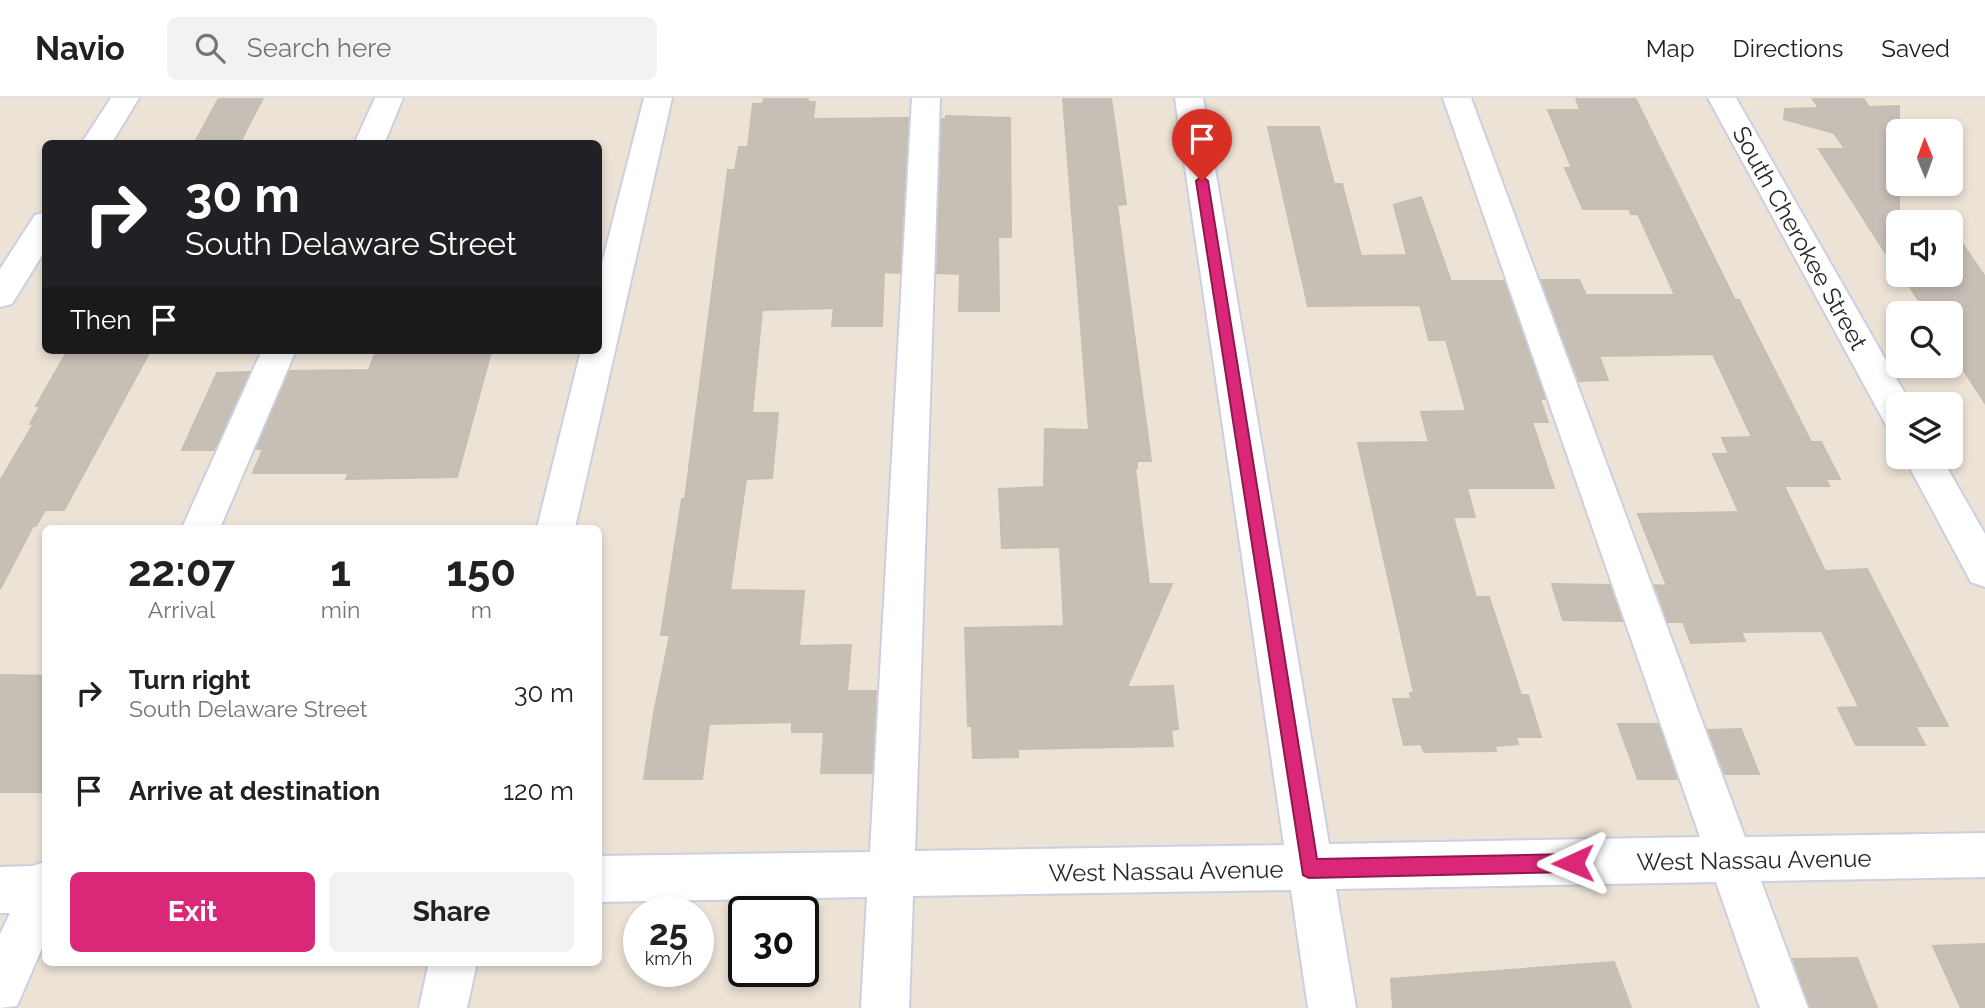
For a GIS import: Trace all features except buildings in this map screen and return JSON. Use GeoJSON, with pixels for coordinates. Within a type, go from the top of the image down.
{"type":"FeatureCollection","features":[{"type":"Feature","properties":{"kind":"street"},"geometry":{"type":"LineString","coordinates":[[99,140],[125,98]]}},
{"type":"Feature","properties":{"kind":"street"},"geometry":{"type":"LineString","coordinates":[[371,140],[389,98]]}},
{"type":"Feature","properties":{"kind":"street"},"geometry":{"type":"LineString","coordinates":[[602,333],[658,98]]}},
{"type":"Feature","properties":{"kind":"street"},"geometry":{"type":"LineString","coordinates":[[886,1008],[926,98]]}},
{"type":"Feature","properties":{"kind":"street"},"geometry":{"type":"LineString","coordinates":[[1189,98],[1332,1008]]}},
{"type":"Feature","properties":{"kind":"street"},"geometry":{"type":"LineString","coordinates":[[1457,98],[1783,1008]]}},
{"type":"Feature","properties":{"kind":"street","name":"South Cherokee Street"},"geometry":{"type":"LineString","coordinates":[[1722,98],[1886,392]]}},
{"type":"Feature","properties":{"kind":"street"},"geometry":{"type":"LineString","coordinates":[[0,295],[42,229]]}},
{"type":"Feature","properties":{"kind":"street"},"geometry":{"type":"LineString","coordinates":[[202,525],[277,354]]}},
{"type":"Feature","properties":{"kind":"street"},"geometry":{"type":"LineString","coordinates":[[557,525],[597,354]]}},
{"type":"Feature","properties":{"kind":"street"},"geometry":{"type":"LineString","coordinates":[[1929,469],[1985,570]]}},
{"type":"Feature","properties":{"kind":"street","name":"West Nassau Avenue"},"geometry":{"type":"LineString","coordinates":[[602,879],[1985,855]]}},
{"type":"Feature","properties":{"kind":"street"},"geometry":{"type":"LineString","coordinates":[[0,989],[34,888]]}},
{"type":"Feature","properties":{"kind":"street"},"geometry":{"type":"LineString","coordinates":[[443,1008],[452,966]]}},
{"type":"Feature","properties":{"kind":"route"},"geometry":{"type":"LineString","coordinates":[[1202,181],[1309,868],[1573,863]]}}]}
